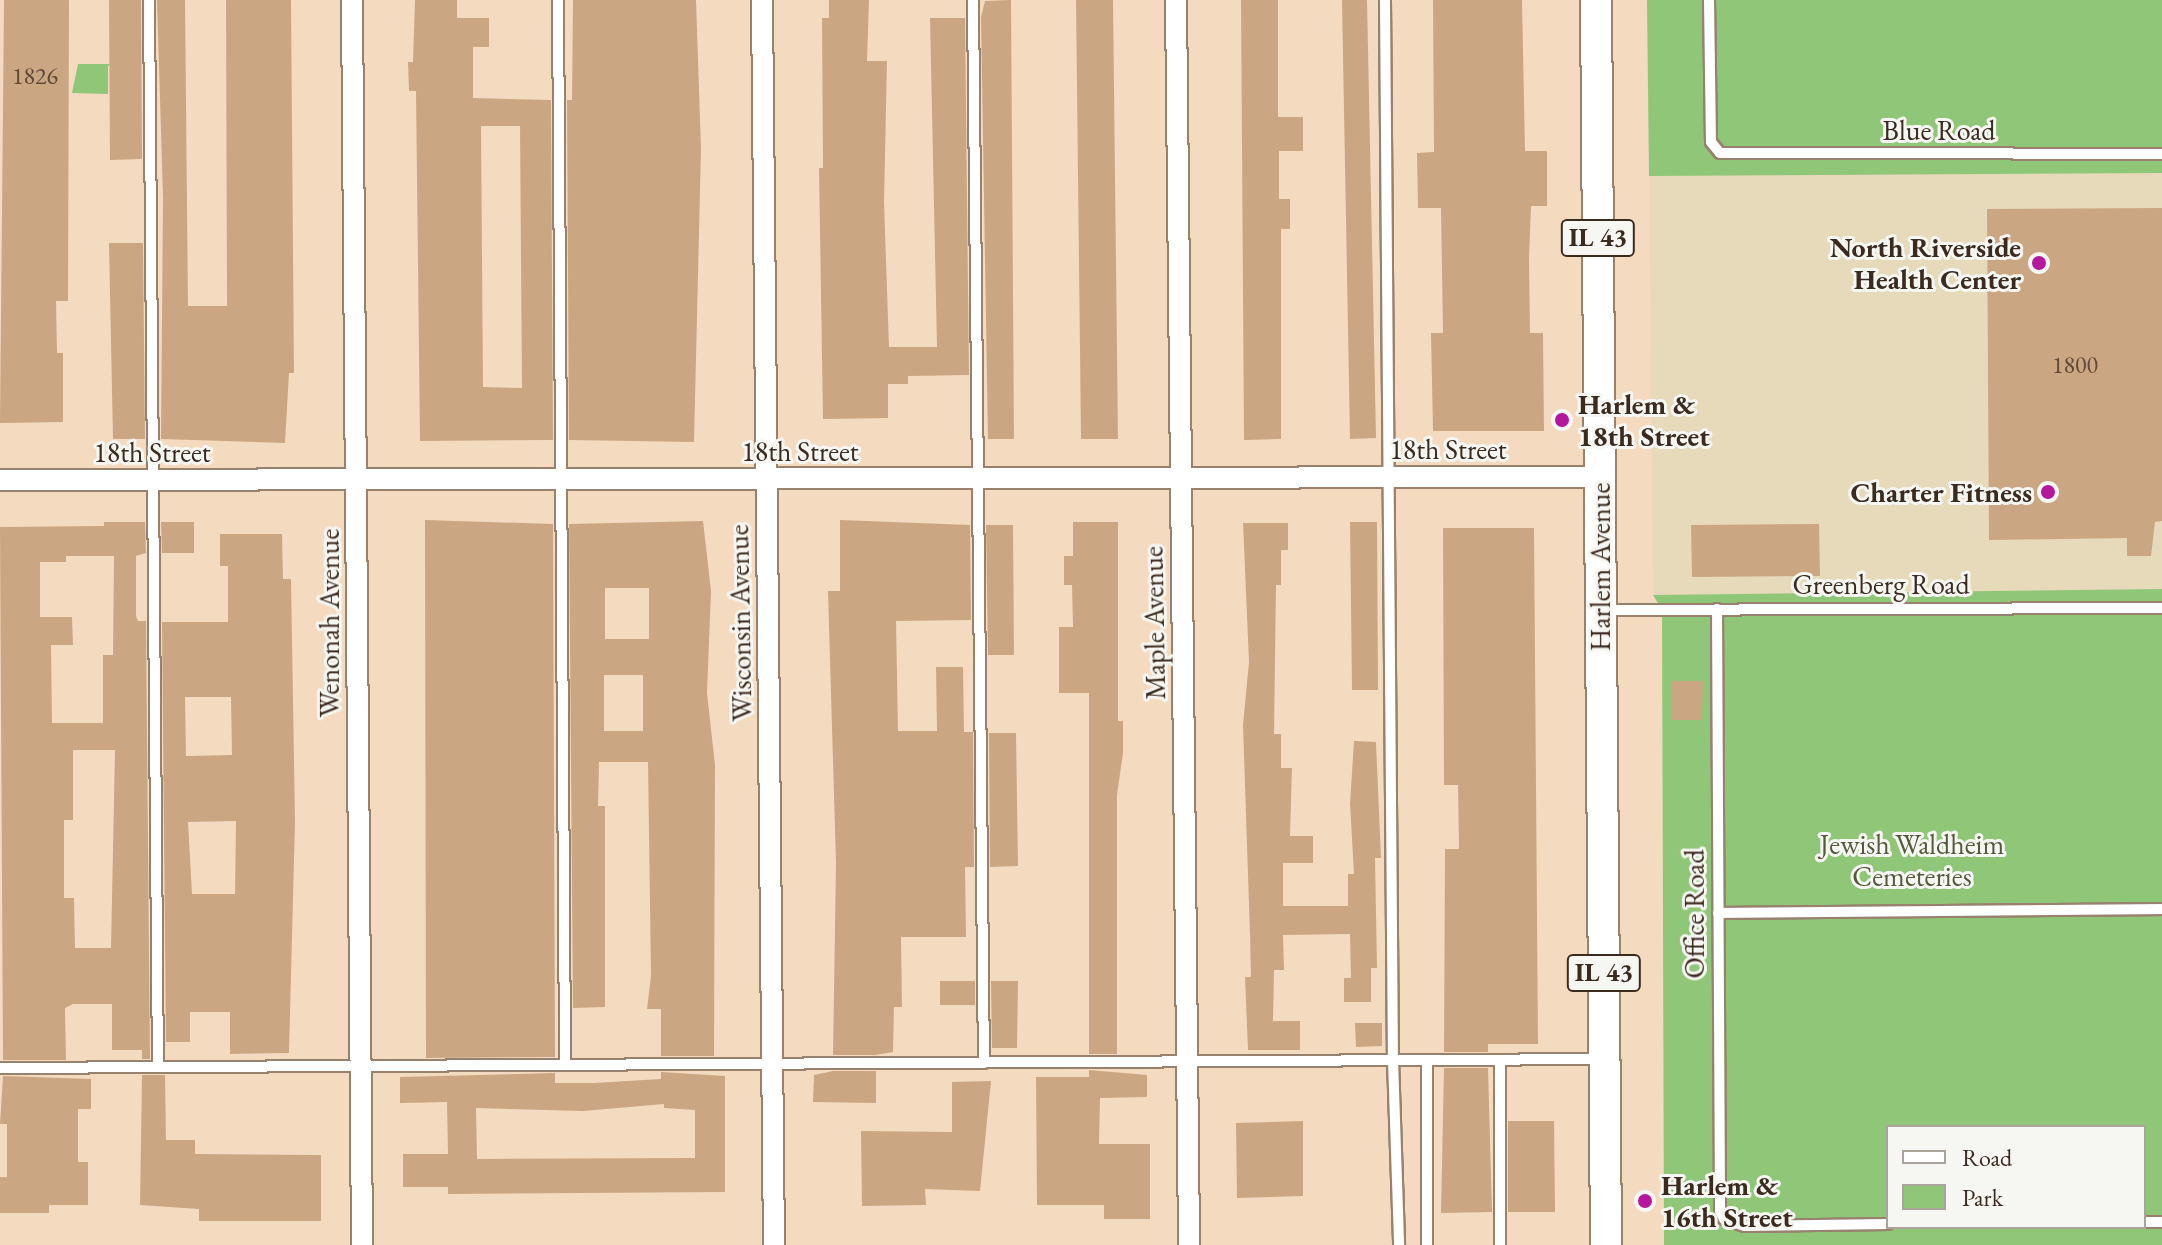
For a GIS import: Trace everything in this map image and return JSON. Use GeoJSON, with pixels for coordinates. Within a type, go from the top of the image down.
{"type":"FeatureCollection","features":[{"type":"Feature","properties":{"kind":"main road","name":"Harlem Avenue"},"geometry":{"type":"LineString","coordinates":[[1596,0],[1604,1059]]}},
{"type":"Feature","properties":{"kind":"main road","name":"IL 43"},"geometry":{"type":"LineString","coordinates":[[1604,1059],[1606,1245]]}},
{"type":"Feature","properties":{"kind":"street","name":"Wenonah Avenue"},"geometry":{"type":"LineString","coordinates":[[352,0],[362,1245]]}},
{"type":"Feature","properties":{"kind":"street","name":"Wisconsin Avenue"},"geometry":{"type":"LineString","coordinates":[[762,0],[774,1245]]}},
{"type":"Feature","properties":{"kind":"street","name":"Maple Avenue"},"geometry":{"type":"LineString","coordinates":[[1176,0],[1189,1245]]}},
{"type":"Feature","properties":{"kind":"street","name":"18th Street"},"geometry":{"type":"LineString","coordinates":[[0,480],[1600,477]]}},
{"type":"Feature","properties":{"kind":"lane"},"geometry":{"type":"LineString","coordinates":[[149,0],[158,1067]]}},
{"type":"Feature","properties":{"kind":"lane"},"geometry":{"type":"LineString","coordinates":[[558,0],[565,1065]]}},
{"type":"Feature","properties":{"kind":"lane"},"geometry":{"type":"LineString","coordinates":[[973,0],[984,1063]]}},
{"type":"Feature","properties":{"kind":"lane"},"geometry":{"type":"LineString","coordinates":[[1385,0],[1393,1060],[1399,1245]]}},
{"type":"Feature","properties":{"kind":"lane","name":"Blue Road"},"geometry":{"type":"LineString","coordinates":[[1709,0],[1716,151],[2162,154]]}},
{"type":"Feature","properties":{"kind":"lane","name":"Greenberg Road"},"geometry":{"type":"LineString","coordinates":[[1601,610],[2162,608]]}},
{"type":"Feature","properties":{"kind":"lane","name":"Office Road"},"geometry":{"type":"LineString","coordinates":[[1717,609],[1718,1200],[1724,1219],[1744,1226],[1886,1224]]}},
{"type":"Feature","properties":{"kind":"lane"},"geometry":{"type":"LineString","coordinates":[[1718,913],[2162,909]]}},
{"type":"Feature","properties":{"kind":"lane"},"geometry":{"type":"LineString","coordinates":[[0,1068],[1604,1059]]}},
{"type":"Feature","properties":{"kind":"lane"},"geometry":{"type":"LineString","coordinates":[[1427,1060],[1427,1245]]}},
{"type":"Feature","properties":{"kind":"lane"},"geometry":{"type":"LineString","coordinates":[[1500,1060],[1500,1245]]}},
{"type":"Feature","properties":{"kind":"shaded area"},"geometry":{"type":"Polygon","coordinates":[[[2162,173],[2162,589],[1653,595],[1649,176],[2162,173]]]}},
{"type":"Feature","properties":{"kind":"green space"},"geometry":{"type":"Polygon","coordinates":[[[1647,0],[2162,0],[2162,173],[1649,176],[1647,0]]]}},
{"type":"Feature","properties":{"kind":"green space"},"geometry":{"type":"Polygon","coordinates":[[[78,64],[113,64],[108,66],[108,94],[72,93],[78,64]]]}},
{"type":"Feature","properties":{"kind":"green space","name":"Jewish Waldheim Cemeteries"},"geometry":{"type":"Polygon","coordinates":[[[2162,589],[2162,1245],[1664,1245],[1662,610],[1653,595],[2162,589]]]}},
{"type":"Feature","properties":{"kind":"building"},"geometry":{"type":"Polygon","coordinates":[[[4,0],[69,0],[68,301],[56,301],[57,353],[63,353],[63,422],[0,423],[4,0]]]}},
{"type":"Feature","properties":{"kind":"building"},"geometry":{"type":"Polygon","coordinates":[[[109,0],[141,0],[142,159],[110,160],[109,0]]]}},
{"type":"Feature","properties":{"kind":"building"},"geometry":{"type":"Polygon","coordinates":[[[157,0],[185,0],[188,306],[227,306],[226,0],[291,0],[294,373],[289,373],[285,443],[161,439],[163,198],[157,0]]]}},
{"type":"Feature","properties":{"kind":"building"},"geometry":{"type":"Polygon","coordinates":[[[415,0],[457,0],[457,18],[489,18],[489,47],[473,47],[473,98],[551,100],[553,440],[420,441],[416,91],[409,91],[408,62],[413,62],[415,0]],[[481,126],[483,387],[522,388],[520,126],[481,126]]]}},
{"type":"Feature","properties":{"kind":"building"},"geometry":{"type":"Polygon","coordinates":[[[573,0],[696,0],[701,149],[694,442],[569,440],[567,100],[572,100],[573,0]]]}},
{"type":"Feature","properties":{"kind":"building"},"geometry":{"type":"Polygon","coordinates":[[[829,0],[869,0],[867,61],[887,61],[884,202],[889,347],[937,347],[930,18],[965,18],[969,375],[908,376],[908,384],[888,384],[888,418],[823,419],[819,168],[823,168],[822,18],[829,18],[829,0]]]}},
{"type":"Feature","properties":{"kind":"building"},"geometry":{"type":"Polygon","coordinates":[[[1011,0],[1014,439],[988,439],[981,17],[985,1],[1011,0]]]}},
{"type":"Feature","properties":{"kind":"building"},"geometry":{"type":"Polygon","coordinates":[[[1076,0],[1113,0],[1118,439],[1081,439],[1076,0]]]}},
{"type":"Feature","properties":{"kind":"building"},"geometry":{"type":"Polygon","coordinates":[[[1241,0],[1278,0],[1278,117],[1303,117],[1303,151],[1279,151],[1279,199],[1290,199],[1290,229],[1281,229],[1281,439],[1244,440],[1241,0]]]}},
{"type":"Feature","properties":{"kind":"building"},"geometry":{"type":"Polygon","coordinates":[[[1342,0],[1367,0],[1376,438],[1350,439],[1342,0]]]}},
{"type":"Feature","properties":{"kind":"building"},"geometry":{"type":"Polygon","coordinates":[[[1433,0],[1522,0],[1525,151],[1547,151],[1547,206],[1531,206],[1529,259],[1530,333],[1543,333],[1544,431],[1433,431],[1431,333],[1443,333],[1441,208],[1418,208],[1417,153],[1434,152],[1433,0]]]}},
{"type":"Feature","properties":{"kind":"building"},"geometry":{"type":"Polygon","coordinates":[[[2162,208],[2162,521],[2155,522],[2151,556],[2127,556],[2127,538],[1989,540],[1987,209],[2162,208]]]}},
{"type":"Feature","properties":{"kind":"building"},"geometry":{"type":"Polygon","coordinates":[[[109,243],[143,243],[145,439],[113,439],[109,243]]]}},
{"type":"Feature","properties":{"kind":"building"},"geometry":{"type":"Polygon","coordinates":[[[425,520],[553,524],[555,1057],[426,1058],[425,520]]]}},
{"type":"Feature","properties":{"kind":"building"},"geometry":{"type":"Polygon","coordinates":[[[840,520],[970,525],[971,620],[896,621],[898,731],[937,731],[936,667],[963,667],[964,732],[973,732],[974,867],[965,867],[966,937],[901,937],[902,1007],[894,1007],[893,1052],[875,1055],[833,1055],[836,863],[828,591],[840,591],[840,520]]]}},
{"type":"Feature","properties":{"kind":"building"},"geometry":{"type":"Polygon","coordinates":[[[703,521],[711,591],[707,693],[715,765],[714,1056],[661,1056],[661,1009],[647,1009],[651,976],[648,762],[599,762],[598,806],[605,806],[605,1007],[573,1008],[569,524],[703,521]],[[605,588],[605,639],[649,639],[649,588],[605,588]],[[604,675],[604,731],[643,731],[643,675],[604,675]]]}},
{"type":"Feature","properties":{"kind":"building"},"geometry":{"type":"Polygon","coordinates":[[[104,522],[145,522],[146,553],[136,556],[136,616],[138,621],[146,621],[150,1059],[142,1059],[142,1050],[112,1050],[112,1004],[73,1004],[65,1008],[66,1060],[3,1060],[0,527],[104,526],[104,522]],[[66,556],[66,562],[40,562],[40,617],[72,617],[73,645],[51,645],[52,723],[103,723],[103,655],[113,655],[114,556],[66,556]],[[73,750],[73,820],[64,820],[64,898],[74,898],[75,948],[111,948],[115,750],[73,750]]]}},
{"type":"Feature","properties":{"kind":"building"},"geometry":{"type":"Polygon","coordinates":[[[161,522],[194,522],[194,553],[162,553],[161,522]]]}},
{"type":"Feature","properties":{"kind":"building"},"geometry":{"type":"Polygon","coordinates":[[[1073,522],[1118,522],[1118,721],[1123,721],[1123,753],[1117,795],[1117,1054],[1089,1054],[1089,693],[1059,693],[1059,627],[1073,627],[1072,585],[1064,585],[1064,556],[1073,556],[1073,522]]]}},
{"type":"Feature","properties":{"kind":"building"},"geometry":{"type":"Polygon","coordinates":[[[1350,522],[1377,522],[1378,690],[1352,690],[1350,522]]]}},
{"type":"Feature","properties":{"kind":"building"},"geometry":{"type":"Polygon","coordinates":[[[1243,523],[1288,523],[1288,550],[1281,550],[1281,585],[1276,585],[1274,734],[1281,734],[1281,768],[1292,768],[1290,836],[1313,836],[1313,863],[1283,863],[1283,906],[1348,906],[1348,874],[1354,874],[1350,804],[1354,741],[1376,742],[1381,858],[1375,858],[1377,968],[1371,968],[1371,1002],[1344,1002],[1344,978],[1351,978],[1350,934],[1283,935],[1284,970],[1274,970],[1273,1021],[1300,1021],[1300,1050],[1248,1050],[1245,977],[1251,977],[1243,725],[1249,662],[1243,523]]]}},
{"type":"Feature","properties":{"kind":"building"},"geometry":{"type":"Polygon","coordinates":[[[1819,524],[1820,576],[1692,577],[1691,525],[1819,524]]]}},
{"type":"Feature","properties":{"kind":"building"},"geometry":{"type":"Polygon","coordinates":[[[986,525],[1013,525],[1014,655],[988,655],[986,525]]]}},
{"type":"Feature","properties":{"kind":"building"},"geometry":{"type":"Polygon","coordinates":[[[1443,528],[1534,528],[1538,1044],[1488,1044],[1488,1052],[1444,1052],[1445,849],[1459,849],[1458,785],[1444,785],[1443,528]]]}},
{"type":"Feature","properties":{"kind":"building"},"geometry":{"type":"Polygon","coordinates":[[[220,534],[282,534],[283,579],[291,579],[295,821],[289,1053],[230,1054],[230,1012],[190,1012],[190,1042],[166,1042],[162,622],[228,622],[228,566],[220,566],[220,534]],[[185,697],[186,756],[232,755],[231,697],[185,697]],[[236,821],[188,822],[192,894],[235,894],[236,821]]]}},
{"type":"Feature","properties":{"kind":"building"},"geometry":{"type":"Polygon","coordinates":[[[1672,681],[1703,681],[1702,720],[1671,720],[1672,681]]]}},
{"type":"Feature","properties":{"kind":"building"},"geometry":{"type":"Polygon","coordinates":[[[989,733],[1016,733],[1018,866],[990,867],[989,733]]]}},
{"type":"Feature","properties":{"kind":"building"},"geometry":{"type":"Polygon","coordinates":[[[940,981],[975,981],[975,1005],[940,1005],[940,981]]]}},
{"type":"Feature","properties":{"kind":"building"},"geometry":{"type":"Polygon","coordinates":[[[991,981],[1018,981],[1017,1048],[992,1048],[991,981]]]}},
{"type":"Feature","properties":{"kind":"building"},"geometry":{"type":"Polygon","coordinates":[[[1355,1023],[1382,1023],[1382,1046],[1356,1047],[1355,1023]]]}},
{"type":"Feature","properties":{"kind":"building"},"geometry":{"type":"Polygon","coordinates":[[[1444,1068],[1488,1068],[1492,1212],[1441,1213],[1444,1068]]]}},
{"type":"Feature","properties":{"kind":"building"},"geometry":{"type":"Polygon","coordinates":[[[1089,1070],[1147,1075],[1147,1097],[1100,1098],[1099,1144],[1150,1144],[1150,1219],[1104,1219],[1104,1205],[1037,1205],[1036,1077],[1089,1077],[1089,1070]]]}},
{"type":"Feature","properties":{"kind":"building"},"geometry":{"type":"Polygon","coordinates":[[[833,1071],[876,1071],[876,1103],[813,1102],[814,1075],[833,1071]]]}},
{"type":"Feature","properties":{"kind":"building"},"geometry":{"type":"Polygon","coordinates":[[[661,1072],[725,1076],[725,1192],[448,1194],[448,1187],[403,1187],[403,1154],[448,1154],[447,1102],[400,1103],[400,1077],[555,1073],[555,1083],[661,1079],[661,1072]],[[664,1104],[583,1111],[476,1108],[477,1159],[695,1158],[695,1110],[664,1108],[664,1104]]]}},
{"type":"Feature","properties":{"kind":"building"},"geometry":{"type":"Polygon","coordinates":[[[142,1075],[165,1075],[166,1140],[195,1140],[195,1154],[321,1155],[321,1221],[199,1221],[199,1209],[140,1205],[142,1075]]]}},
{"type":"Feature","properties":{"kind":"building"},"geometry":{"type":"Polygon","coordinates":[[[3,1076],[91,1079],[91,1109],[78,1109],[78,1162],[88,1162],[88,1205],[49,1205],[49,1213],[0,1213],[0,1177],[7,1177],[7,1124],[0,1124],[3,1076]]]}},
{"type":"Feature","properties":{"kind":"building"},"geometry":{"type":"Polygon","coordinates":[[[991,1081],[980,1191],[925,1189],[926,1205],[862,1206],[861,1131],[952,1132],[952,1082],[991,1081]]]}},
{"type":"Feature","properties":{"kind":"building"},"geometry":{"type":"Polygon","coordinates":[[[1303,1121],[1303,1196],[1237,1198],[1236,1123],[1303,1121]]]}},
{"type":"Feature","properties":{"kind":"building"},"geometry":{"type":"Polygon","coordinates":[[[1508,1121],[1554,1121],[1555,1212],[1508,1212],[1508,1121]]]}},
{"type":"Feature","properties":{"kind":"place","name":"North Riverside Health Center"},"geometry":{"type":"Point","coordinates":[2039,263]}},
{"type":"Feature","properties":{"kind":"place","name":"Harlem & 18th Street"},"geometry":{"type":"Point","coordinates":[1562,420]}},
{"type":"Feature","properties":{"kind":"place","name":"Charter Fitness"},"geometry":{"type":"Point","coordinates":[2048,492]}},
{"type":"Feature","properties":{"kind":"place","name":"Harlem & 16th Street"},"geometry":{"type":"Point","coordinates":[1645,1201]}}]}
